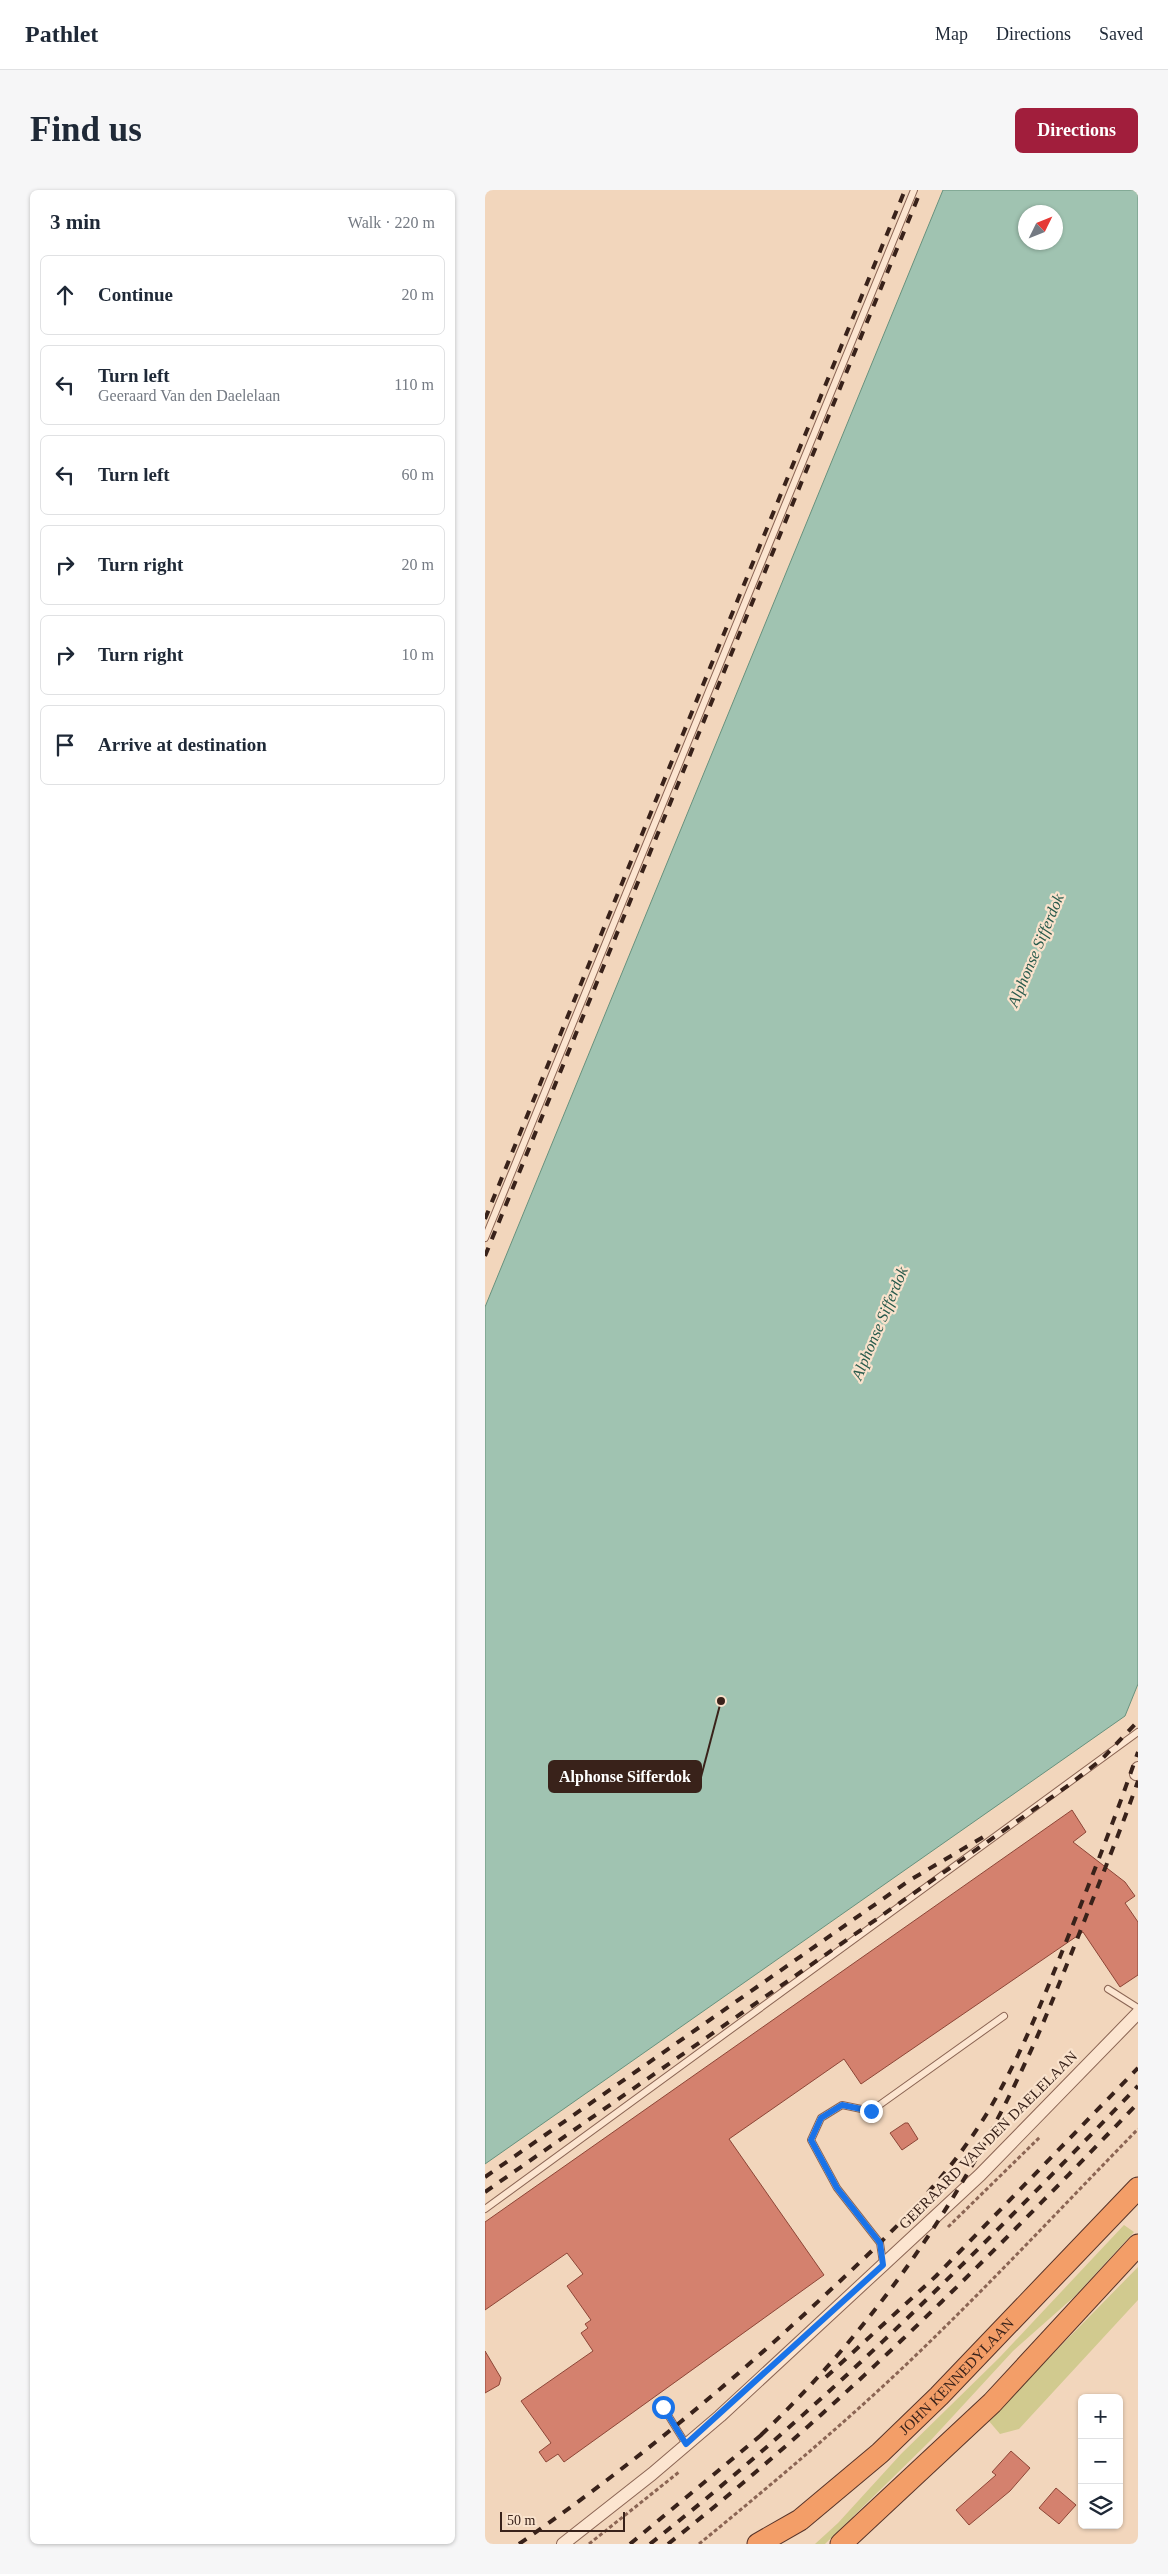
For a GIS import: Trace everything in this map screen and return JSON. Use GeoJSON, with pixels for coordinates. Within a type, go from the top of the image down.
{"type":"FeatureCollection","features":[{"type":"Feature","properties":{"kind":"highway","name":"JOHN KENNEDYLAAN"},"geometry":{"type":"LineString","coordinates":[[758,2544],[800,2520],[880,2453],[939,2396],[1138,2188]]}},
{"type":"Feature","properties":{"kind":"highway"},"geometry":{"type":"LineString","coordinates":[[841,2544],[992,2403],[1138,2245]]}},
{"type":"Feature","properties":{"kind":"highway"},"geometry":{"type":"LineString","coordinates":[[779,2544],[800,2520]]}},
{"type":"Feature","properties":{"kind":"street","name":"GEERAARD VAN DEN DAELELAAN"},"geometry":{"type":"LineString","coordinates":[[563,2544],[686,2444],[883,2265],[980,2175],[1138,2012]]}},
{"type":"Feature","properties":{"kind":"lane"},"geometry":{"type":"LineString","coordinates":[[485,1238],[914,190]]}},
{"type":"Feature","properties":{"kind":"lane"},"geometry":{"type":"LineString","coordinates":[[485,2210],[1138,1732]]}},
{"type":"Feature","properties":{"kind":"lane"},"geometry":{"type":"LineString","coordinates":[[1108,1989],[1138,2008]]}},
{"type":"Feature","properties":{"kind":"lane"},"geometry":{"type":"LineString","coordinates":[[883,2265],[880,2243],[837,2188],[811,2140],[821,2118],[842,2105],[871,2111],[1004,2016]]}},
{"type":"Feature","properties":{"kind":"lane"},"geometry":{"type":"LineString","coordinates":[[663,2407],[686,2444]]}},
{"type":"Feature","properties":{"kind":"path"},"geometry":{"type":"LineString","coordinates":[[699,2544],[775,2482],[881,2388],[1004,2268],[1138,2129]]}},
{"type":"Feature","properties":{"kind":"shaded area"},"geometry":{"type":"Polygon","coordinates":[[[1124,2225],[1134,2232],[1075,2296],[1013,2351],[931,2440],[825,2544],[815,2544],[838,2523],[901,2454],[999,2358],[1124,2225]]]}},
{"type":"Feature","properties":{"kind":"shaded area"},"geometry":{"type":"Polygon","coordinates":[[[1138,2267],[1138,2300],[1019,2429],[1000,2434],[988,2420],[1138,2267]]]}},
{"type":"Feature","properties":{"kind":"water"},"geometry":{"type":"Polygon","coordinates":[[[943,190],[1138,190],[1138,1684],[1125,1716],[485,2164],[485,1307],[943,190]]]}},
{"type":"Feature","properties":{"kind":"building"},"geometry":{"type":"Polygon","coordinates":[[[1072,1810],[1086,1832],[1073,1842],[1125,1882],[1135,1896],[1125,1903],[1138,1922],[1138,1975],[1120,1987],[1083,1932],[861,2084],[844,2059],[729,2139],[824,2275],[564,2462],[558,2454],[546,2462],[539,2452],[551,2443],[521,2401],[593,2351],[581,2333],[588,2328],[585,2324],[591,2320],[567,2286],[583,2274],[567,2253],[485,2310],[485,2222],[1072,1810]]]}},
{"type":"Feature","properties":{"kind":"building"},"geometry":{"type":"Polygon","coordinates":[[[908,2123],[918,2139],[902,2150],[890,2133],[908,2123]]]}},
{"type":"Feature","properties":{"kind":"building"},"geometry":{"type":"Polygon","coordinates":[[[485,2351],[501,2378],[499,2385],[485,2393],[485,2351]]]}},
{"type":"Feature","properties":{"kind":"building"},"geometry":{"type":"Polygon","coordinates":[[[1011,2451],[1030,2468],[1010,2491],[969,2525],[956,2510],[996,2475],[992,2472],[1011,2451]]]}},
{"type":"Feature","properties":{"kind":"building"},"geometry":{"type":"Polygon","coordinates":[[[1056,2488],[1076,2505],[1059,2524],[1039,2508],[1056,2488]]]}},
{"type":"Feature","properties":{"kind":"railway"},"geometry":{"type":"LineString","coordinates":[[485,1219],[905,190]]}},
{"type":"Feature","properties":{"kind":"railway"},"geometry":{"type":"LineString","coordinates":[[485,1256],[921,190]]}},
{"type":"Feature","properties":{"kind":"railway"},"geometry":{"type":"LineString","coordinates":[[485,2192],[1069,1785],[1102,1759],[1138,1721]]}},
{"type":"Feature","properties":{"kind":"railway"},"geometry":{"type":"LineString","coordinates":[[519,2544],[638,2456],[751,2362],[869,2254],[911,2211],[951,2165],[969,2141],[999,2093],[1042,2002],[1114,1820],[1138,1752]]}},
{"type":"Feature","properties":{"kind":"railway"},"geometry":{"type":"LineString","coordinates":[[761,2435],[802,2394],[878,2306],[912,2260],[974,2162],[1002,2111],[1040,2030],[1138,1781]]}},
{"type":"Feature","properties":{"kind":"railway"},"geometry":{"type":"LineString","coordinates":[[485,2177],[910,1880],[990,1833]]}},
{"type":"Feature","properties":{"kind":"railway"},"geometry":{"type":"LineString","coordinates":[[826,2377],[936,2276],[1138,2068]]}},
{"type":"Feature","properties":{"kind":"railway"},"geometry":{"type":"LineString","coordinates":[[650,2544],[779,2436],[902,2323],[1021,2206],[1138,2086]]}},
{"type":"Feature","properties":{"kind":"railway"},"geometry":{"type":"LineString","coordinates":[[668,2544],[792,2441],[911,2332],[1138,2103]]}},
{"type":"Feature","properties":{"kind":"railway"},"geometry":{"type":"LineString","coordinates":[[630,2544],[766,2431]]}},
{"type":"Feature","properties":{"kind":"place","name":"Alphonse Sifferdok"},"geometry":{"type":"Point","coordinates":[721,1701]}},
{"type":"Feature","properties":{"kind":"route"},"geometry":{"type":"LineString","coordinates":[[663,2407],[686,2444],[720,2416],[883,2265],[880,2243],[837,2188],[811,2140],[821,2118],[842,2105],[871,2111]]}}]}
